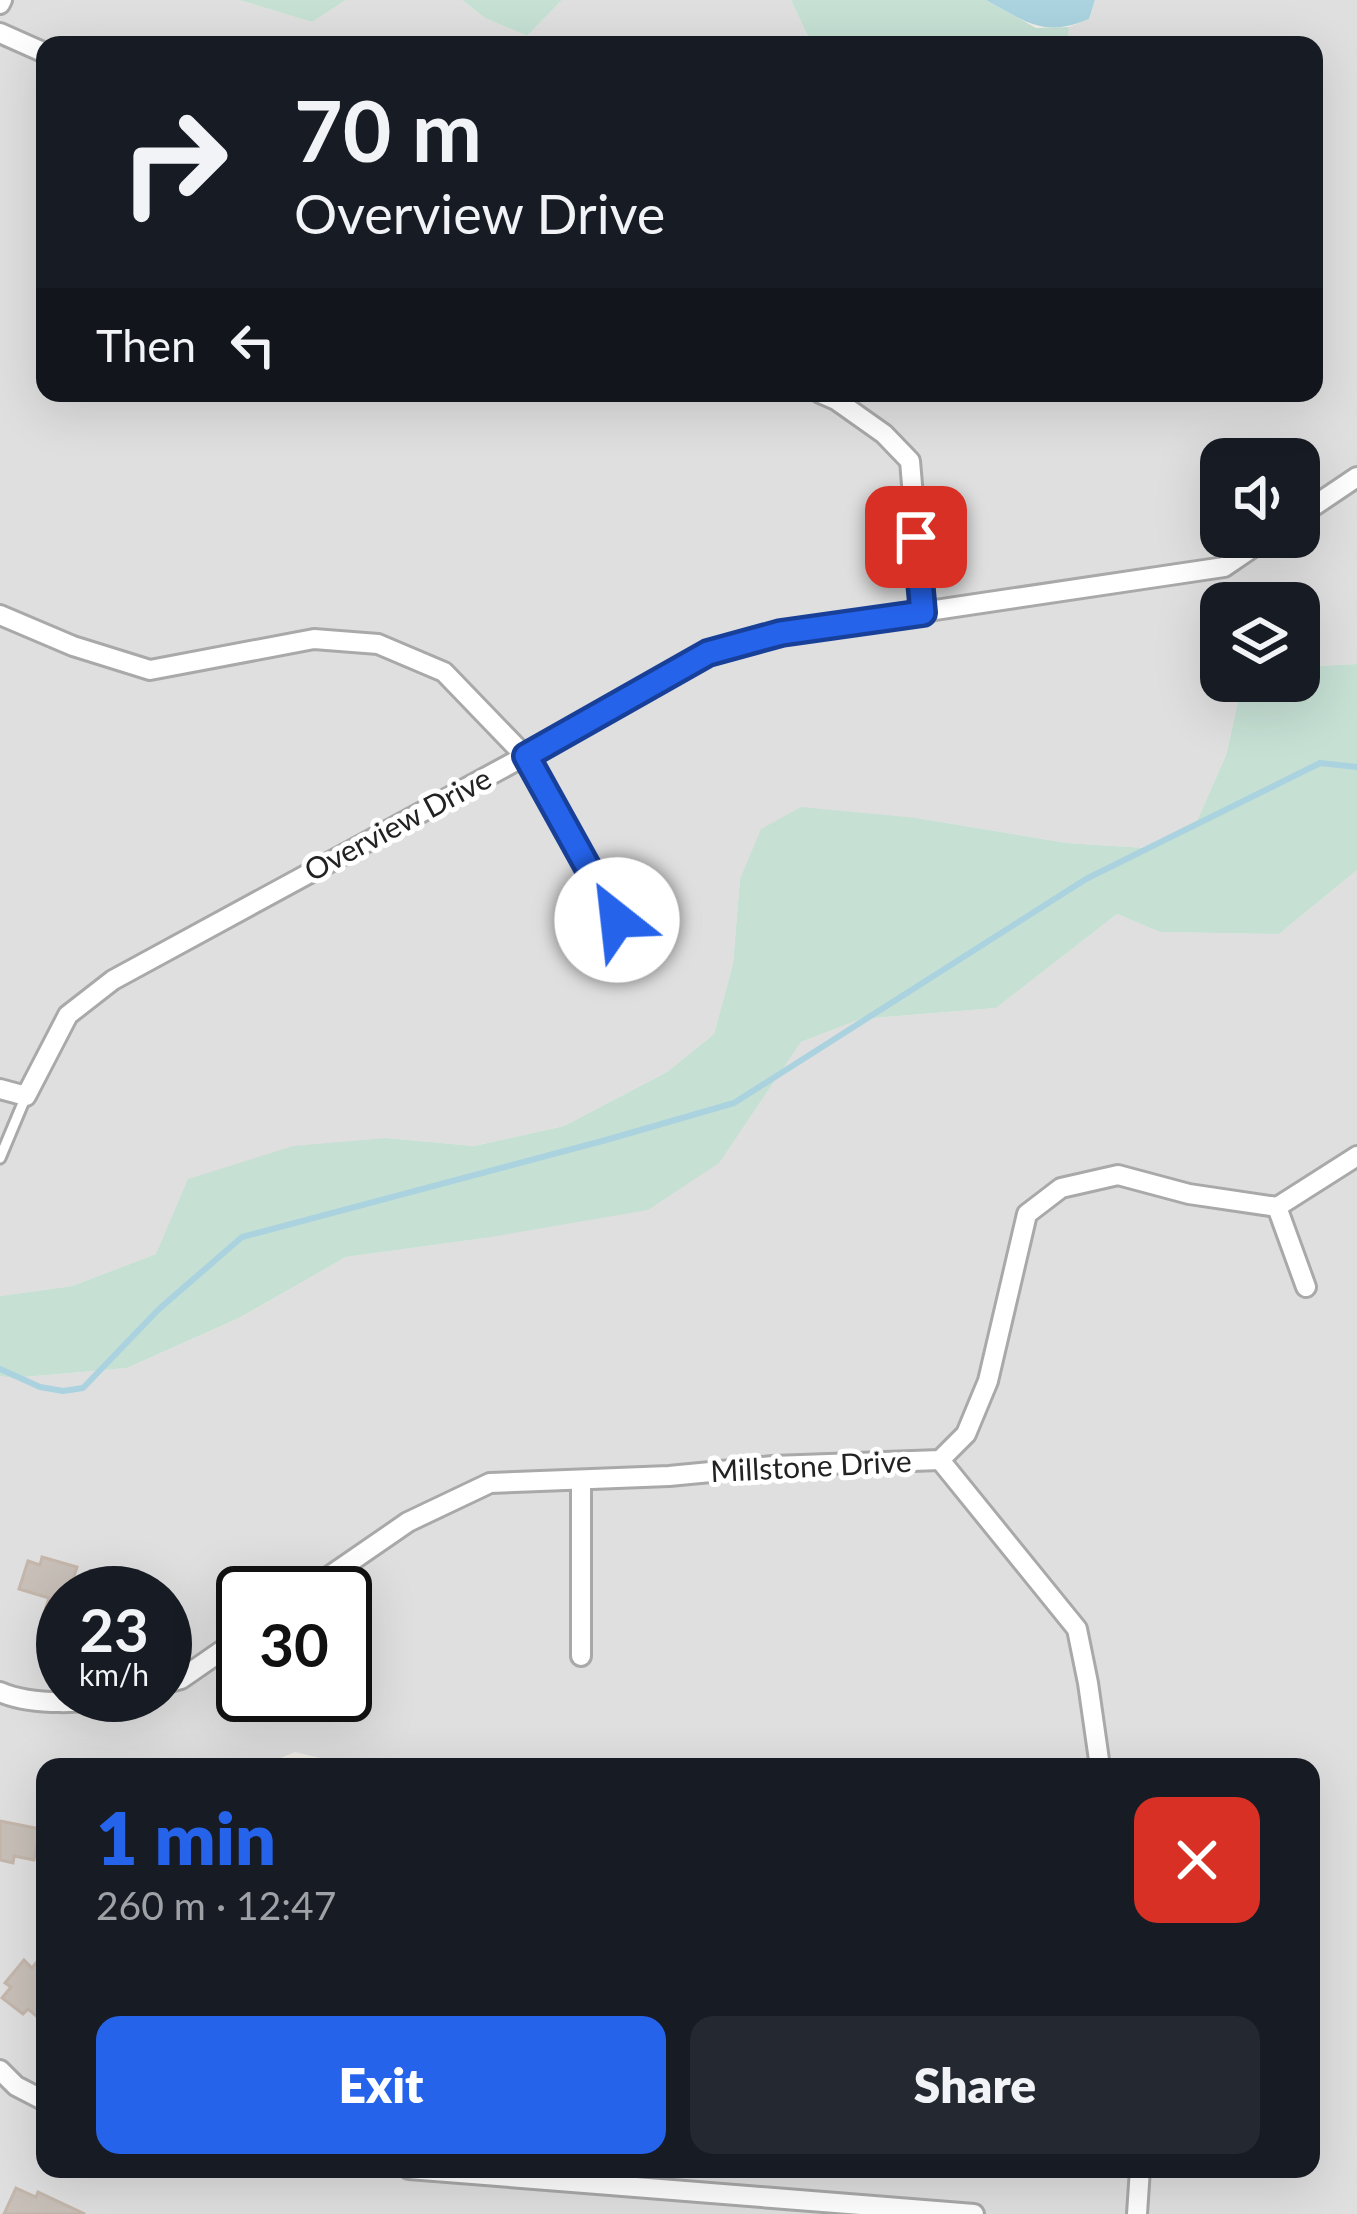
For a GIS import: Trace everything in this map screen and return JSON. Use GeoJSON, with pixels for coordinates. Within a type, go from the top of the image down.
{"type":"FeatureCollection","features":[{"type":"Feature","properties":{"kind":"street"},"geometry":{"type":"LineString","coordinates":[[0,33],[36,49]]}},
{"type":"Feature","properties":{"kind":"street"},"geometry":{"type":"LineString","coordinates":[[839,402],[884,434],[910,461],[923,613]]}},
{"type":"Feature","properties":{"kind":"street"},"geometry":{"type":"LineString","coordinates":[[1320,502],[1357,477]]}},
{"type":"Feature","properties":{"kind":"street","name":"Overview Drive"},"geometry":{"type":"LineString","coordinates":[[26,1096],[68,1015],[113,980],[708,653],[781,633],[1224,567],[1237,558]]}},
{"type":"Feature","properties":{"kind":"street"},"geometry":{"type":"LineString","coordinates":[[0,615],[73,646],[150,670],[314,639],[378,644],[444,672],[526,756],[634,950]]}},
{"type":"Feature","properties":{"kind":"street"},"geometry":{"type":"LineString","coordinates":[[0,1088],[26,1096]]}},
{"type":"Feature","properties":{"kind":"street"},"geometry":{"type":"LineString","coordinates":[[1306,1287],[1277,1207],[1357,1156]]}},
{"type":"Feature","properties":{"kind":"street","name":"Millstone Drive"},"geometry":{"type":"LineString","coordinates":[[344,1566],[408,1522],[490,1483],[940,1460],[965,1434],[988,1381],[1027,1214],[1061,1188],[1118,1175],[1189,1194],[1277,1207]]}},
{"type":"Feature","properties":{"kind":"street"},"geometry":{"type":"LineString","coordinates":[[940,1460],[1077,1629],[1099,1758]]}},
{"type":"Feature","properties":{"kind":"street"},"geometry":{"type":"LineString","coordinates":[[581,1480],[581,1656]]}},
{"type":"Feature","properties":{"kind":"street"},"geometry":{"type":"LineString","coordinates":[[0,1692],[36,1698]]}},
{"type":"Feature","properties":{"kind":"street"},"geometry":{"type":"LineString","coordinates":[[0,2070],[36,2096]]}},
{"type":"Feature","properties":{"kind":"street"},"geometry":{"type":"LineString","coordinates":[[522,2178],[974,2214]]}},
{"type":"Feature","properties":{"kind":"street"},"geometry":{"type":"LineString","coordinates":[[1137,2214],[1139,2178]]}},
{"type":"Feature","properties":{"kind":"lane"},"geometry":{"type":"LineString","coordinates":[[0,1158],[26,1096]]}},
{"type":"Feature","properties":{"kind":"shaded area"},"geometry":{"type":"Polygon","coordinates":[[[0,0],[239,0],[312,22],[346,0],[462,0],[485,18],[527,36],[36,36],[36,402],[1323,402],[1323,36],[1068,36],[1069,27],[1089,19],[1095,0],[1357,0],[1357,664],[1320,666],[1320,582],[1200,582],[1200,702],[1238,702],[1226,755],[1197,821],[1146,848],[1067,843],[917,818],[740,879],[733,964],[714,1034],[667,1072],[564,1126],[474,1146],[387,1138],[156,1254],[72,1286],[0,1296],[0,0]]]}},
{"type":"Feature","properties":{"kind":"shaded area"},"geometry":{"type":"Polygon","coordinates":[[[562,0],[791,0],[808,36],[527,36],[562,0]]]}},
{"type":"Feature","properties":{"kind":"shaded area"},"geometry":{"type":"Polygon","coordinates":[[[1357,870],[1357,2214],[0,2214],[0,1376],[127,1368],[239,1318],[346,1257],[485,1238],[719,1162],[801,1042],[861,1019],[996,1008],[1117,914],[1160,932],[1279,934],[1357,870]]]}},
{"type":"Feature","properties":{"kind":"green space"},"geometry":{"type":"Polygon","coordinates":[[[239,0],[346,0],[312,22],[239,0]]]}},
{"type":"Feature","properties":{"kind":"green space"},"geometry":{"type":"Polygon","coordinates":[[[462,0],[562,0],[527,36],[485,18],[462,0]]]}},
{"type":"Feature","properties":{"kind":"green space"},"geometry":{"type":"Polygon","coordinates":[[[791,0],[986,0],[1036,28],[1069,27],[1068,36],[808,36],[791,0]]]}},
{"type":"Feature","properties":{"kind":"green space"},"geometry":{"type":"Polygon","coordinates":[[[1357,664],[1357,870],[1279,934],[1160,932],[1117,914],[996,1008],[861,1019],[801,1042],[719,1163],[648,1210],[346,1257],[239,1318],[127,1368],[0,1376],[0,1296],[72,1286],[156,1254],[188,1179],[293,1146],[387,1138],[474,1146],[564,1126],[667,1072],[714,1034],[733,964],[740,879],[761,829],[801,807],[917,818],[1067,843],[1146,848],[1197,821],[1226,755],[1238,702],[1320,702],[1320,666],[1357,664]]]}},
{"type":"Feature","properties":{"kind":"water"},"geometry":{"type":"Polygon","coordinates":[[[986,0],[1095,0],[1089,19],[1047,27],[986,0]]]}},
{"type":"Feature","properties":{"kind":"building"},"geometry":{"type":"Polygon","coordinates":[[[42,1557],[74,1566],[36,1566],[36,1594],[19,1589],[28,1561],[40,1565],[42,1557]]]}},
{"type":"Feature","properties":{"kind":"building"},"geometry":{"type":"Polygon","coordinates":[[[0,1821],[36,1828],[34,1860],[14,1856],[13,1863],[0,1860],[0,1821]]]}},
{"type":"Feature","properties":{"kind":"building"},"geometry":{"type":"Polygon","coordinates":[[[24,1960],[32,1968],[36,1963],[36,2016],[28,2009],[23,2014],[2,1998],[11,1987],[5,1983],[24,1960]]]}},
{"type":"Feature","properties":{"kind":"building"},"geometry":{"type":"Polygon","coordinates":[[[16,2188],[36,2197],[38,2192],[85,2214],[4,2214],[16,2188]]]}},
{"type":"Feature","properties":{"kind":"waterway"},"geometry":{"type":"LineString","coordinates":[[0,1369],[40,1387],[83,1388],[159,1309],[242,1237],[734,1103],[1086,879],[1320,763],[1357,767]]}},
{"type":"Feature","properties":{"kind":"route"},"geometry":{"type":"LineString","coordinates":[[617,920],[526,756],[708,653],[781,633],[923,613],[916,537]]}}]}
